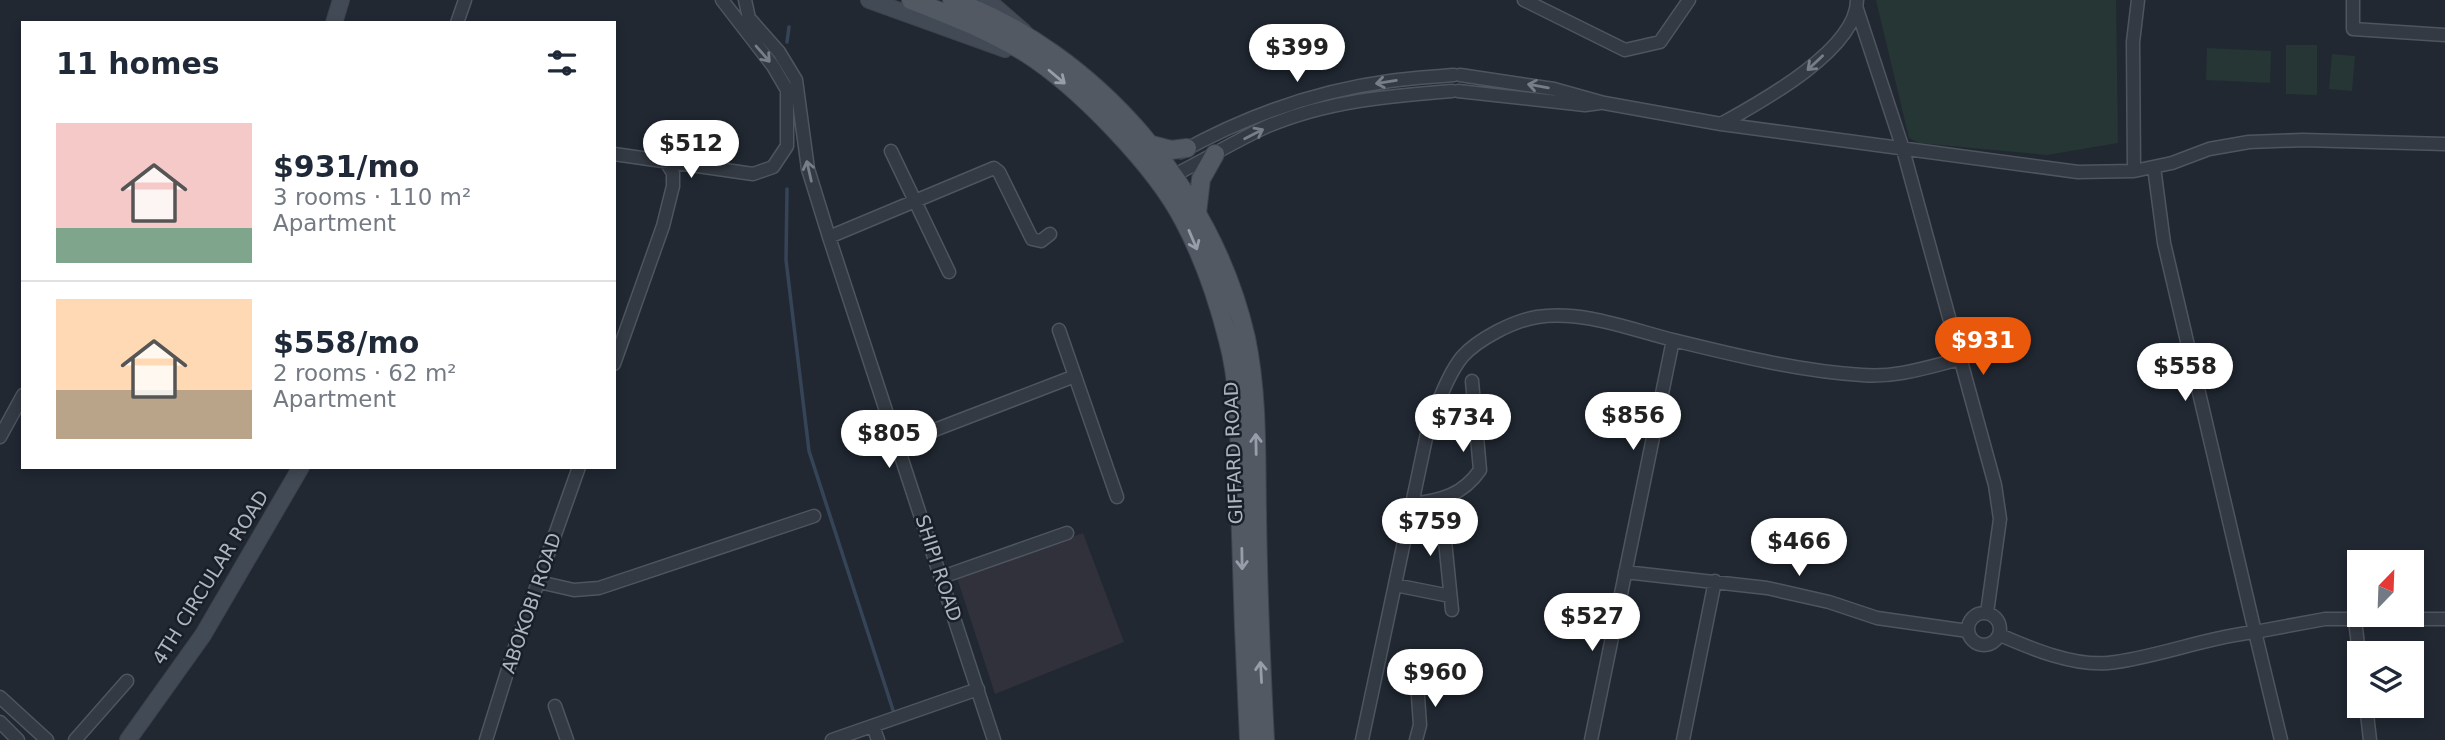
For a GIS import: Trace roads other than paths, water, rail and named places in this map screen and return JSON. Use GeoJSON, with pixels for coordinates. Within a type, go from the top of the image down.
{"type":"FeatureCollection","features":[{"type":"Feature","properties":{"kind":"main road","name":"GIFFARD ROAD"},"geometry":{"type":"LineString","coordinates":[[911,0],[1025,42],[1160,172],[1196,212],[1226,276],[1245,338],[1255,403],[1259,633],[1265,740]]}},
{"type":"Feature","properties":{"kind":"main road","name":"GIFFARD ROAD"},"geometry":{"type":"LineString","coordinates":[[952,0],[1086,79],[1114,106],[1148,144],[1210,283],[1229,341],[1239,407],[1249,740]]}},
{"type":"Feature","properties":{"kind":"main road"},"geometry":{"type":"LineString","coordinates":[[1148,144],[1171,150],[1187,148]]}},
{"type":"Feature","properties":{"kind":"main road"},"geometry":{"type":"LineString","coordinates":[[1196,212],[1201,179],[1215,154]]}},
{"type":"Feature","properties":{"kind":"street"},"geometry":{"type":"LineString","coordinates":[[335,21],[341,0]]}},
{"type":"Feature","properties":{"kind":"street"},"geometry":{"type":"LineString","coordinates":[[458,21],[465,0]]}},
{"type":"Feature","properties":{"kind":"street"},"geometry":{"type":"LineString","coordinates":[[621,154],[753,174],[773,167],[788,146],[785,86],[722,0]]}},
{"type":"Feature","properties":{"kind":"street","name":"SHIPI ROAD"},"geometry":{"type":"LineString","coordinates":[[745,0],[749,18],[787,63],[796,80],[807,161],[829,236],[994,740]]}},
{"type":"Feature","properties":{"kind":"street","name":"GIFFARD ROAD"},"geometry":{"type":"LineString","coordinates":[[869,0],[1002,48],[1025,42],[987,0]]}},
{"type":"Feature","properties":{"kind":"street"},"geometry":{"type":"LineString","coordinates":[[1524,0],[1625,50],[1660,42],[1689,0]]}},
{"type":"Feature","properties":{"kind":"street"},"geometry":{"type":"LineString","coordinates":[[2134,171],[2133,42],[2137,0]]}},
{"type":"Feature","properties":{"kind":"street"},"geometry":{"type":"LineString","coordinates":[[2353,0],[2353,29],[2445,35]]}},
{"type":"Feature","properties":{"kind":"street"},"geometry":{"type":"LineString","coordinates":[[1721,124],[1794,81],[1819,61],[1857,5]]}},
{"type":"Feature","properties":{"kind":"street"},"geometry":{"type":"LineString","coordinates":[[1857,5],[1902,146],[1995,485],[2000,519],[1987,613]]}},
{"type":"Feature","properties":{"kind":"street"},"geometry":{"type":"LineString","coordinates":[[1160,172],[1187,148],[1244,120],[1297,101],[1389,81],[1457,75],[1554,89],[1604,103],[1721,124],[1902,146],[2078,172],[2134,171],[2209,149],[2249,142],[2303,140],[2445,144]]}},
{"type":"Feature","properties":{"kind":"street"},"geometry":{"type":"LineString","coordinates":[[1160,172],[1215,154],[1269,126],[1331,106],[1365,99],[1455,91],[1585,105],[1604,103]]}},
{"type":"Feature","properties":{"kind":"street"},"geometry":{"type":"LineString","coordinates":[[891,151],[949,272]]}},
{"type":"Feature","properties":{"kind":"street"},"geometry":{"type":"LineString","coordinates":[[621,154],[656,166],[664,174],[668,181],[667,205]]}},
{"type":"Feature","properties":{"kind":"street"},"geometry":{"type":"LineString","coordinates":[[616,358],[663,226],[674,179],[659,159]]}},
{"type":"Feature","properties":{"kind":"street"},"geometry":{"type":"LineString","coordinates":[[829,236],[994,167],[999,172],[1031,239],[1041,241],[1050,234]]}},
{"type":"Feature","properties":{"kind":"street"},"geometry":{"type":"LineString","coordinates":[[2154,167],[2164,243],[2281,740]]}},
{"type":"Feature","properties":{"kind":"street"},"geometry":{"type":"LineString","coordinates":[[1362,740],[1429,424],[1448,381],[1463,356],[1491,335],[1538,317],[1567,317],[1593,319],[1673,340],[1861,375],[1894,376],[1961,359]]}},
{"type":"Feature","properties":{"kind":"street"},"geometry":{"type":"LineString","coordinates":[[1059,330],[1116,496]]}},
{"type":"Feature","properties":{"kind":"street"},"geometry":{"type":"LineString","coordinates":[[1591,740],[1673,340]]}},
{"type":"Feature","properties":{"kind":"street"},"geometry":{"type":"LineString","coordinates":[[898,444],[1074,376]]}},
{"type":"Feature","properties":{"kind":"street"},"geometry":{"type":"LineString","coordinates":[[1411,504],[1441,501],[1480,470],[1472,382]]}},
{"type":"Feature","properties":{"kind":"street"},"geometry":{"type":"LineString","coordinates":[[0,438],[21,399]]}},
{"type":"Feature","properties":{"kind":"street","name":"4TH CIRCULAR ROAD"},"geometry":{"type":"LineString","coordinates":[[128,740],[203,635],[300,469]]}},
{"type":"Feature","properties":{"kind":"street","name":"ABOKOBI ROAD"},"geometry":{"type":"LineString","coordinates":[[486,740],[578,469]]}},
{"type":"Feature","properties":{"kind":"street"},"geometry":{"type":"LineString","coordinates":[[1441,501],[1452,611]]}},
{"type":"Feature","properties":{"kind":"street"},"geometry":{"type":"LineString","coordinates":[[539,582],[574,590],[599,588],[814,516]]}},
{"type":"Feature","properties":{"kind":"street"},"geometry":{"type":"LineString","coordinates":[[942,577],[1068,533]]}},
{"type":"Feature","properties":{"kind":"street"},"geometry":{"type":"LineString","coordinates":[[1625,572],[1715,581],[1829,602],[1877,618],[1968,631]]}},
{"type":"Feature","properties":{"kind":"street"},"geometry":{"type":"LineString","coordinates":[[1683,740],[1715,581]]}},
{"type":"Feature","properties":{"kind":"street"},"geometry":{"type":"LineString","coordinates":[[1395,585],[1450,596]]}},
{"type":"Feature","properties":{"kind":"street"},"geometry":{"type":"LineString","coordinates":[[1987,613],[1999,621],[2000,635],[1993,643],[1983,646],[1973,641],[1968,631],[1973,617],[1987,613]]}},
{"type":"Feature","properties":{"kind":"street"},"geometry":{"type":"LineString","coordinates":[[2000,635],[2024,646],[2083,662],[2108,663],[2325,619],[2347,620]]}},
{"type":"Feature","properties":{"kind":"street"},"geometry":{"type":"LineString","coordinates":[[2424,619],[2445,619]]}},
{"type":"Feature","properties":{"kind":"street"},"geometry":{"type":"LineString","coordinates":[[1416,668],[1420,725],[1416,740]]}},
{"type":"Feature","properties":{"kind":"street"},"geometry":{"type":"LineString","coordinates":[[75,740],[127,681]]}},
{"type":"Feature","properties":{"kind":"street"},"geometry":{"type":"LineString","coordinates":[[832,740],[978,689]]}},
{"type":"Feature","properties":{"kind":"street"},"geometry":{"type":"LineString","coordinates":[[0,697],[47,740]]}},
{"type":"Feature","properties":{"kind":"street"},"geometry":{"type":"LineString","coordinates":[[555,706],[567,740]]}},
{"type":"Feature","properties":{"kind":"street"},"geometry":{"type":"LineString","coordinates":[[2367,718],[2370,740]]}},
{"type":"Feature","properties":{"kind":"street"},"geometry":{"type":"LineString","coordinates":[[0,722],[18,740]]}},
{"type":"Feature","properties":{"kind":"street"},"geometry":{"type":"LineString","coordinates":[[873,726],[878,740]]}},
{"type":"Feature","properties":{"kind":"waterway"},"geometry":{"type":"LineString","coordinates":[[787,42],[789,27]]}},
{"type":"Feature","properties":{"kind":"waterway"},"geometry":{"type":"LineString","coordinates":[[787,189],[786,260],[809,451],[893,710]]}}]}
